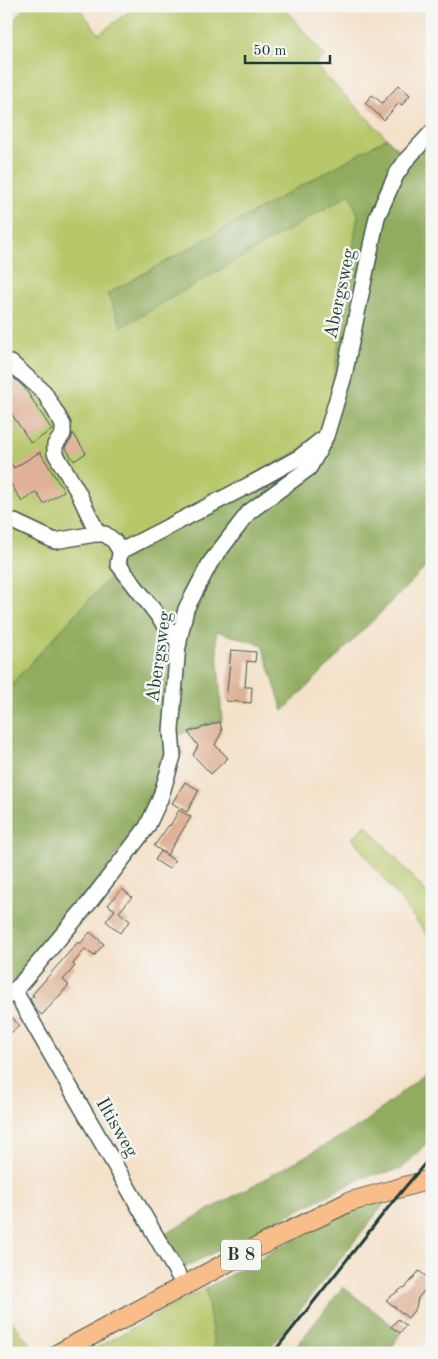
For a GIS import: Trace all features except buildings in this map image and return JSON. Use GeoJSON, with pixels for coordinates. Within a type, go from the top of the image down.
{"type":"FeatureCollection","features":[{"type":"Feature","properties":{"kind":"main road","name":"B 8"},"geometry":{"type":"LineString","coordinates":[[58,1353],[243,1254],[349,1202],[432,1179]]}},
{"type":"Feature","properties":{"kind":"street","name":"Abergsweg"},"geometry":{"type":"LineString","coordinates":[[10,994],[89,903],[146,827],[160,799],[173,756],[171,731],[179,643],[186,610],[210,563],[249,512],[309,468],[326,436],[344,376],[377,217],[396,175],[407,159],[431,134]]}},
{"type":"Feature","properties":{"kind":"street"},"geometry":{"type":"LineString","coordinates":[[11,363],[44,392],[63,425],[63,434],[54,450],[56,457],[78,492],[98,534]]}},
{"type":"Feature","properties":{"kind":"street"},"geometry":{"type":"LineString","coordinates":[[6,518],[55,541],[105,534],[114,541],[119,549],[127,548],[261,479],[300,457],[326,436]]}},
{"type":"Feature","properties":{"kind":"street"},"geometry":{"type":"LineString","coordinates":[[122,549],[118,564],[179,643]]}},
{"type":"Feature","properties":{"kind":"street","name":"Iltisweg"},"geometry":{"type":"LineString","coordinates":[[10,994],[184,1285]]}},
{"type":"Feature","properties":{"kind":"green space"},"geometry":{"type":"Polygon","coordinates":[[[26,6],[78,6],[99,34],[136,6],[283,6],[325,56],[315,65],[387,138],[358,215],[329,408],[319,432],[297,452],[119,567],[6,690],[6,30],[26,6]]]}},
{"type":"Feature","properties":{"kind":"green space"},"geometry":{"type":"Polygon","coordinates":[[[432,135],[432,561],[283,711],[262,645],[216,631],[222,720],[178,735],[178,744],[183,754],[166,755],[154,798],[143,820],[90,890],[6,988],[6,690],[119,567],[122,546],[297,452],[319,432],[329,408],[358,215],[350,194],[122,327],[107,294],[387,138],[407,159],[432,135]]]}},
{"type":"Feature","properties":{"kind":"green space"},"geometry":{"type":"Polygon","coordinates":[[[366,825],[432,899],[432,941],[352,838],[366,825]]]}},
{"type":"Feature","properties":{"kind":"green space"},"geometry":{"type":"Polygon","coordinates":[[[432,1067],[432,1137],[402,1169],[364,1177],[177,1271],[160,1237],[363,1124],[432,1067]]]}},
{"type":"Feature","properties":{"kind":"green space"},"geometry":{"type":"Polygon","coordinates":[[[387,1200],[266,1353],[215,1353],[206,1288],[302,1235],[360,1207],[387,1200]]]}},
{"type":"Feature","properties":{"kind":"green space"},"geometry":{"type":"Polygon","coordinates":[[[343,1287],[401,1332],[389,1353],[291,1353],[343,1287]]]}},
{"type":"Feature","properties":{"kind":"green space"},"geometry":{"type":"Polygon","coordinates":[[[206,1288],[215,1353],[87,1353],[206,1288]]]}},
{"type":"Feature","properties":{"kind":"green space"},"geometry":{"type":"Polygon","coordinates":[[[6,1315],[35,1349],[27,1353],[6,1353],[6,1315]]]}},
{"type":"Feature","properties":{"kind":"railway"},"geometry":{"type":"LineString","coordinates":[[273,1353],[432,1155]]}}]}
